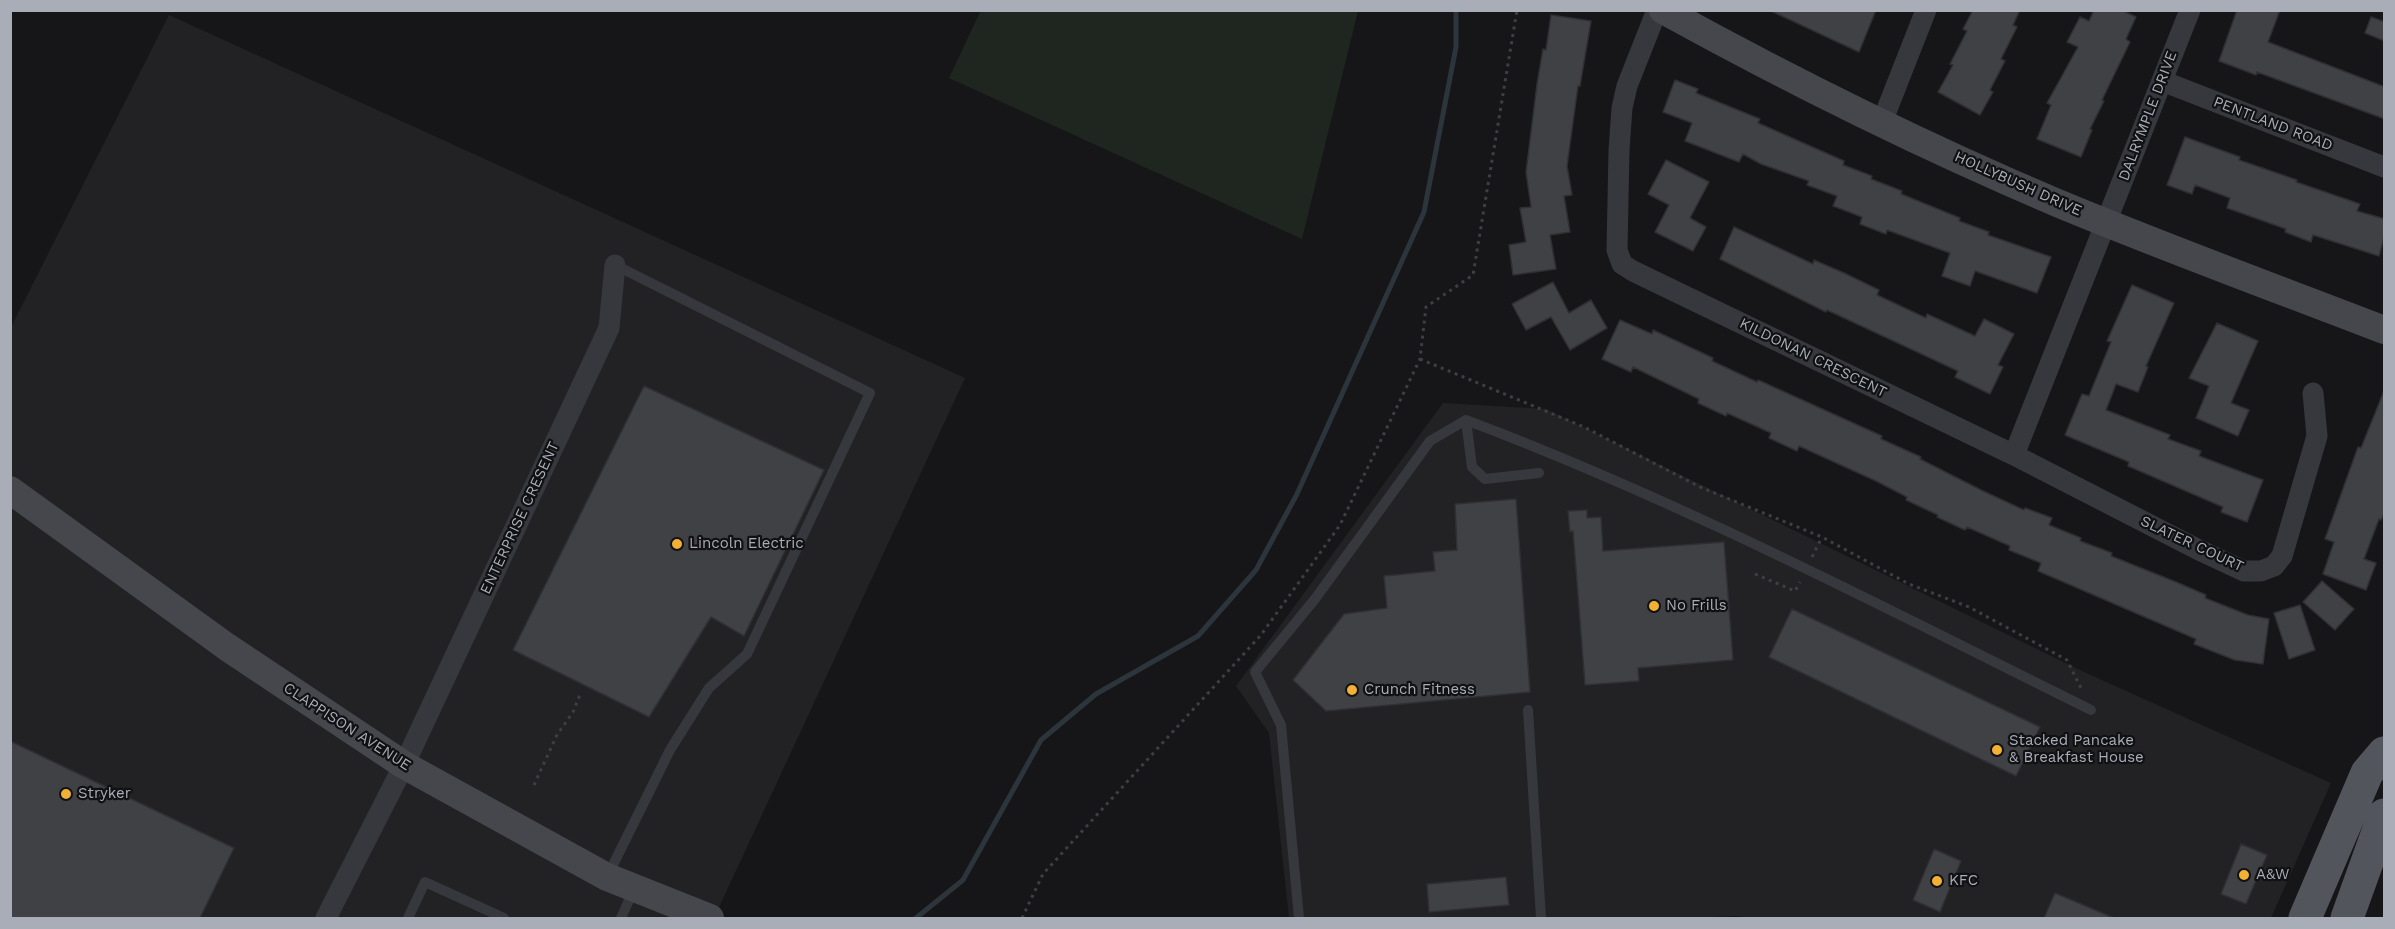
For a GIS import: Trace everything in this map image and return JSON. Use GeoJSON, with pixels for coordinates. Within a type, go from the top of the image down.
{"type":"FeatureCollection","features":[{"type":"Feature","properties":{"kind":"main road","name":"HOLLYBUSH DRIVE"},"geometry":{"type":"LineString","coordinates":[[1663,10],[1770,68],[1986,171],[2107,222],[2385,330]]}},
{"type":"Feature","properties":{"kind":"main road","name":"CLAPPISON AVENUE"},"geometry":{"type":"LineString","coordinates":[[10,490],[227,647],[404,765],[607,877],[710,918]]}},
{"type":"Feature","properties":{"kind":"main road"},"geometry":{"type":"LineString","coordinates":[[2305,918],[2367,773],[2385,753]]}},
{"type":"Feature","properties":{"kind":"main road"},"geometry":{"type":"LineString","coordinates":[[2347,918],[2383,824]]}},
{"type":"Feature","properties":{"kind":"street","name":"KILDONAN CRESCENT"},"geometry":{"type":"LineString","coordinates":[[1657,10],[1627,86],[1622,108],[1617,250],[1622,264],[2014,455]]}},
{"type":"Feature","properties":{"kind":"street"},"geometry":{"type":"LineString","coordinates":[[1882,122],[1926,10]]}},
{"type":"Feature","properties":{"kind":"street","name":"DALRYMPLE DRIVE"},"geometry":{"type":"LineString","coordinates":[[2107,222],[2190,10]]}},
{"type":"Feature","properties":{"kind":"street","name":"PENTLAND ROAD"},"geometry":{"type":"LineString","coordinates":[[2162,81],[2385,166]]}},
{"type":"Feature","properties":{"kind":"street"},"geometry":{"type":"LineString","coordinates":[[2014,455],[2107,222]]}},
{"type":"Feature","properties":{"kind":"street","name":"ENTERPRISE CRESENT"},"geometry":{"type":"LineString","coordinates":[[326,918],[404,765],[609,328],[615,265]]}},
{"type":"Feature","properties":{"kind":"street","name":"SLATER COURT"},"geometry":{"type":"LineString","coordinates":[[2014,455],[2196,549],[2244,571],[2261,571],[2274,566],[2282,556],[2317,436],[2313,393]]}},
{"type":"Feature","properties":{"kind":"lane"},"geometry":{"type":"LineString","coordinates":[[607,877],[670,750],[709,688],[747,654],[870,393],[615,265]]}},
{"type":"Feature","properties":{"kind":"lane"},"geometry":{"type":"LineString","coordinates":[[1466,420],[1537,447],[1754,544],[2091,710]]}},
{"type":"Feature","properties":{"kind":"lane"},"geometry":{"type":"LineString","coordinates":[[1466,420],[1472,467],[1485,479],[1539,473]]}},
{"type":"Feature","properties":{"kind":"lane"},"geometry":{"type":"LineString","coordinates":[[1299,918],[1281,725],[1255,672],[1315,600],[1430,441],[1466,420]]}},
{"type":"Feature","properties":{"kind":"lane"},"geometry":{"type":"LineString","coordinates":[[1528,710],[1541,918]]}},
{"type":"Feature","properties":{"kind":"lane"},"geometry":{"type":"LineString","coordinates":[[408,918],[425,882],[504,918]]}},
{"type":"Feature","properties":{"kind":"lane"},"geometry":{"type":"LineString","coordinates":[[621,918],[634,889]]}},
{"type":"Feature","properties":{"kind":"path"},"geometry":{"type":"LineString","coordinates":[[1022,918],[1043,874],[1261,635],[1340,525],[1420,359],[1426,307],[1473,275],[1517,10]]}},
{"type":"Feature","properties":{"kind":"path"},"geometry":{"type":"LineString","coordinates":[[1420,359],[1584,427],[1700,487],[1822,537],[1909,584],[1969,607],[2067,660],[2091,710]]}},
{"type":"Feature","properties":{"kind":"path"},"geometry":{"type":"LineString","coordinates":[[534,785],[557,735],[573,712],[581,692]]}},
{"type":"Feature","properties":{"kind":"shaded area"},"geometry":{"type":"Polygon","coordinates":[[[981,10],[1358,11],[1302,239],[949,78],[981,10]]]}},
{"type":"Feature","properties":{"kind":"shaded area"},"geometry":{"type":"Polygon","coordinates":[[[169,15],[965,378],[714,918],[11,918],[10,329],[169,15]]]}},
{"type":"Feature","properties":{"kind":"shaded area"},"geometry":{"type":"Polygon","coordinates":[[[1443,403],[1546,409],[2084,672],[2331,783],[2271,918],[1749,918],[1738,916],[1289,918],[1269,733],[1236,686],[1443,403]]]}},
{"type":"Feature","properties":{"kind":"building"},"geometry":{"type":"Polygon","coordinates":[[[1769,10],[1876,10],[1859,52],[1769,10]]]}},
{"type":"Feature","properties":{"kind":"building"},"geometry":{"type":"Polygon","coordinates":[[[1973,10],[2020,10],[2013,25],[2017,27],[2001,59],[2005,61],[1990,90],[1993,92],[1980,115],[1938,92],[1953,65],[1950,64],[1967,31],[1963,29],[1973,10]]]}},
{"type":"Feature","properties":{"kind":"building"},"geometry":{"type":"Polygon","coordinates":[[[2094,10],[2121,10],[2136,17],[2126,39],[2130,42],[2102,100],[2104,101],[2090,129],[2092,130],[2081,157],[2037,139],[2051,105],[2047,103],[2078,47],[2067,42],[2080,17],[2089,21],[2094,10]]]}},
{"type":"Feature","properties":{"kind":"building"},"geometry":{"type":"Polygon","coordinates":[[[2237,10],[2280,10],[2268,42],[2385,87],[2385,119],[2257,72],[2256,75],[2219,61],[2237,10]]]}},
{"type":"Feature","properties":{"kind":"building"},"geometry":{"type":"Polygon","coordinates":[[[1551,15],[1591,21],[1580,86],[1578,86],[1567,166],[1572,195],[1564,196],[1570,232],[1550,235],[1556,269],[1513,275],[1509,245],[1526,242],[1520,208],[1531,207],[1526,172],[1537,84],[1543,49],[1546,50],[1551,15]]]}},
{"type":"Feature","properties":{"kind":"building"},"geometry":{"type":"Polygon","coordinates":[[[2371,17],[2385,22],[2385,41],[2365,33],[2371,17]]]}},
{"type":"Feature","properties":{"kind":"building"},"geometry":{"type":"Polygon","coordinates":[[[1675,80],[1698,89],[1696,93],[1760,119],[1758,123],[1844,161],[1843,165],[1902,191],[1901,194],[1989,232],[1988,235],[2051,257],[2037,293],[1975,271],[1970,286],[1942,276],[1950,253],[1887,230],[1886,234],[1860,224],[1862,217],[1833,206],[1837,196],[1807,185],[1809,181],[1761,164],[1743,154],[1739,162],[1685,141],[1692,123],[1663,112],[1675,80]]]}},
{"type":"Feature","properties":{"kind":"building"},"geometry":{"type":"Polygon","coordinates":[[[2185,137],[2240,157],[2239,160],[2297,180],[2296,182],[2360,204],[2357,211],[2385,219],[2385,233],[2379,256],[2313,235],[2311,242],[2285,232],[2286,229],[2227,208],[2230,198],[2195,185],[2192,194],[2167,185],[2185,137]]]}},
{"type":"Feature","properties":{"kind":"building"},"geometry":{"type":"Polygon","coordinates":[[[1666,160],[1709,182],[1690,218],[1706,227],[1693,251],[1655,232],[1669,205],[1648,194],[1666,160]]]}},
{"type":"Feature","properties":{"kind":"building"},"geometry":{"type":"Polygon","coordinates":[[[1734,227],[1813,264],[1814,260],[1844,273],[1879,290],[1877,295],[1926,318],[1927,314],[1975,336],[1984,319],[2014,334],[1998,365],[2003,367],[1990,394],[1955,377],[1958,371],[1827,310],[1826,312],[1720,259],[1734,227]]]}},
{"type":"Feature","properties":{"kind":"building"},"geometry":{"type":"Polygon","coordinates":[[[1553,282],[1569,313],[1591,300],[1607,328],[1570,350],[1551,317],[1526,330],[1512,304],[1553,282]]]}},
{"type":"Feature","properties":{"kind":"building"},"geometry":{"type":"Polygon","coordinates":[[[2132,285],[2174,303],[2146,366],[2148,367],[2138,392],[2116,384],[2106,410],[2170,435],[2168,439],[2201,451],[2199,456],[2263,480],[2247,522],[2221,512],[2223,507],[2128,466],[2129,462],[2065,435],[2082,394],[2089,396],[2111,342],[2107,341],[2132,285]]]}},
{"type":"Feature","properties":{"kind":"building"},"geometry":{"type":"Polygon","coordinates":[[[1620,320],[1652,334],[1653,330],[1757,382],[1758,380],[1882,436],[1881,439],[1921,457],[1920,459],[1983,491],[2024,510],[2025,508],[2052,518],[2049,525],[2081,538],[2080,541],[2112,553],[2111,556],[2206,595],[2205,598],[2248,615],[2269,619],[2263,664],[2235,660],[2194,644],[2196,639],[2038,571],[2041,563],[2009,550],[2010,546],[1937,517],[1938,515],[1906,500],[1907,497],[1876,481],[1799,446],[1797,451],[1769,438],[1771,433],[1698,403],[1699,399],[1633,367],[1631,372],[1602,359],[1620,320]]]}},
{"type":"Feature","properties":{"kind":"building"},"geometry":{"type":"Polygon","coordinates":[[[2217,323],[2258,341],[2231,403],[2249,410],[2238,436],[2196,418],[2209,386],[2189,378],[2217,323]]]}},
{"type":"Feature","properties":{"kind":"building","name":"Lincoln Electric"},"geometry":{"type":"Polygon","coordinates":[[[644,386],[824,470],[744,636],[711,617],[649,717],[513,650],[644,386]]]}},
{"type":"Feature","properties":{"kind":"building"},"geometry":{"type":"Polygon","coordinates":[[[2384,391],[2385,512],[2381,520],[2379,519],[2364,559],[2376,563],[2366,590],[2323,574],[2334,542],[2325,539],[2358,447],[2361,448],[2384,391]]]}},
{"type":"Feature","properties":{"kind":"building"},"geometry":{"type":"Polygon","coordinates":[[[1516,499],[1530,692],[1326,711],[1293,680],[1344,614],[1387,608],[1384,576],[1435,571],[1433,552],[1457,550],[1455,504],[1516,499]]]}},
{"type":"Feature","properties":{"kind":"building","name":"No Frills"},"geometry":{"type":"Polygon","coordinates":[[[1587,510],[1587,518],[1601,517],[1603,551],[1724,542],[1733,660],[1638,668],[1639,681],[1585,685],[1573,531],[1570,532],[1568,511],[1587,510]]]}},
{"type":"Feature","properties":{"kind":"building"},"geometry":{"type":"Polygon","coordinates":[[[2322,581],[2354,609],[2335,630],[2303,602],[2322,581]]]}},
{"type":"Feature","properties":{"kind":"building"},"geometry":{"type":"Polygon","coordinates":[[[2300,605],[2315,650],[2289,659],[2274,613],[2300,605]]]}},
{"type":"Feature","properties":{"kind":"building"},"geometry":{"type":"Polygon","coordinates":[[[1792,609],[2040,727],[2016,776],[1769,657],[1792,609]]]}},
{"type":"Feature","properties":{"kind":"building","name":"Stryker"},"geometry":{"type":"Polygon","coordinates":[[[10,741],[234,848],[200,918],[10,918],[10,741]]]}},
{"type":"Feature","properties":{"kind":"building","name":"A&W"},"geometry":{"type":"Polygon","coordinates":[[[2241,844],[2267,855],[2246,904],[2221,894],[2241,844]]]}},
{"type":"Feature","properties":{"kind":"building","name":"KFC"},"geometry":{"type":"Polygon","coordinates":[[[1934,849],[1961,861],[1940,912],[1913,900],[1934,849]]]}},
{"type":"Feature","properties":{"kind":"building"},"geometry":{"type":"Polygon","coordinates":[[[1506,877],[1509,905],[1429,912],[1427,884],[1506,877]]]}},
{"type":"Feature","properties":{"kind":"building"},"geometry":{"type":"Polygon","coordinates":[[[2055,893],[2114,918],[2044,918],[2055,893]]]}},
{"type":"Feature","properties":{"kind":"waterway"},"geometry":{"type":"LineString","coordinates":[[916,918],[963,880],[1041,740],[1096,694],[1198,636],[1256,570],[1297,494],[1424,212],[1456,47],[1456,10]]}},
{"type":"Feature","properties":{"kind":"place","name":"Lincoln Electric"},"geometry":{"type":"Point","coordinates":[677,544]}},
{"type":"Feature","properties":{"kind":"place","name":"No Frills"},"geometry":{"type":"Point","coordinates":[1654,606]}},
{"type":"Feature","properties":{"kind":"place","name":"Crunch Fitness"},"geometry":{"type":"Point","coordinates":[1352,690]}},
{"type":"Feature","properties":{"kind":"place","name":"Stacked Pancake & Breakfast House"},"geometry":{"type":"Point","coordinates":[1997,750]}},
{"type":"Feature","properties":{"kind":"place","name":"Stryker"},"geometry":{"type":"Point","coordinates":[66,794]}},
{"type":"Feature","properties":{"kind":"place","name":"A&W"},"geometry":{"type":"Point","coordinates":[2244,875]}},
{"type":"Feature","properties":{"kind":"place","name":"KFC"},"geometry":{"type":"Point","coordinates":[1937,881]}}]}
